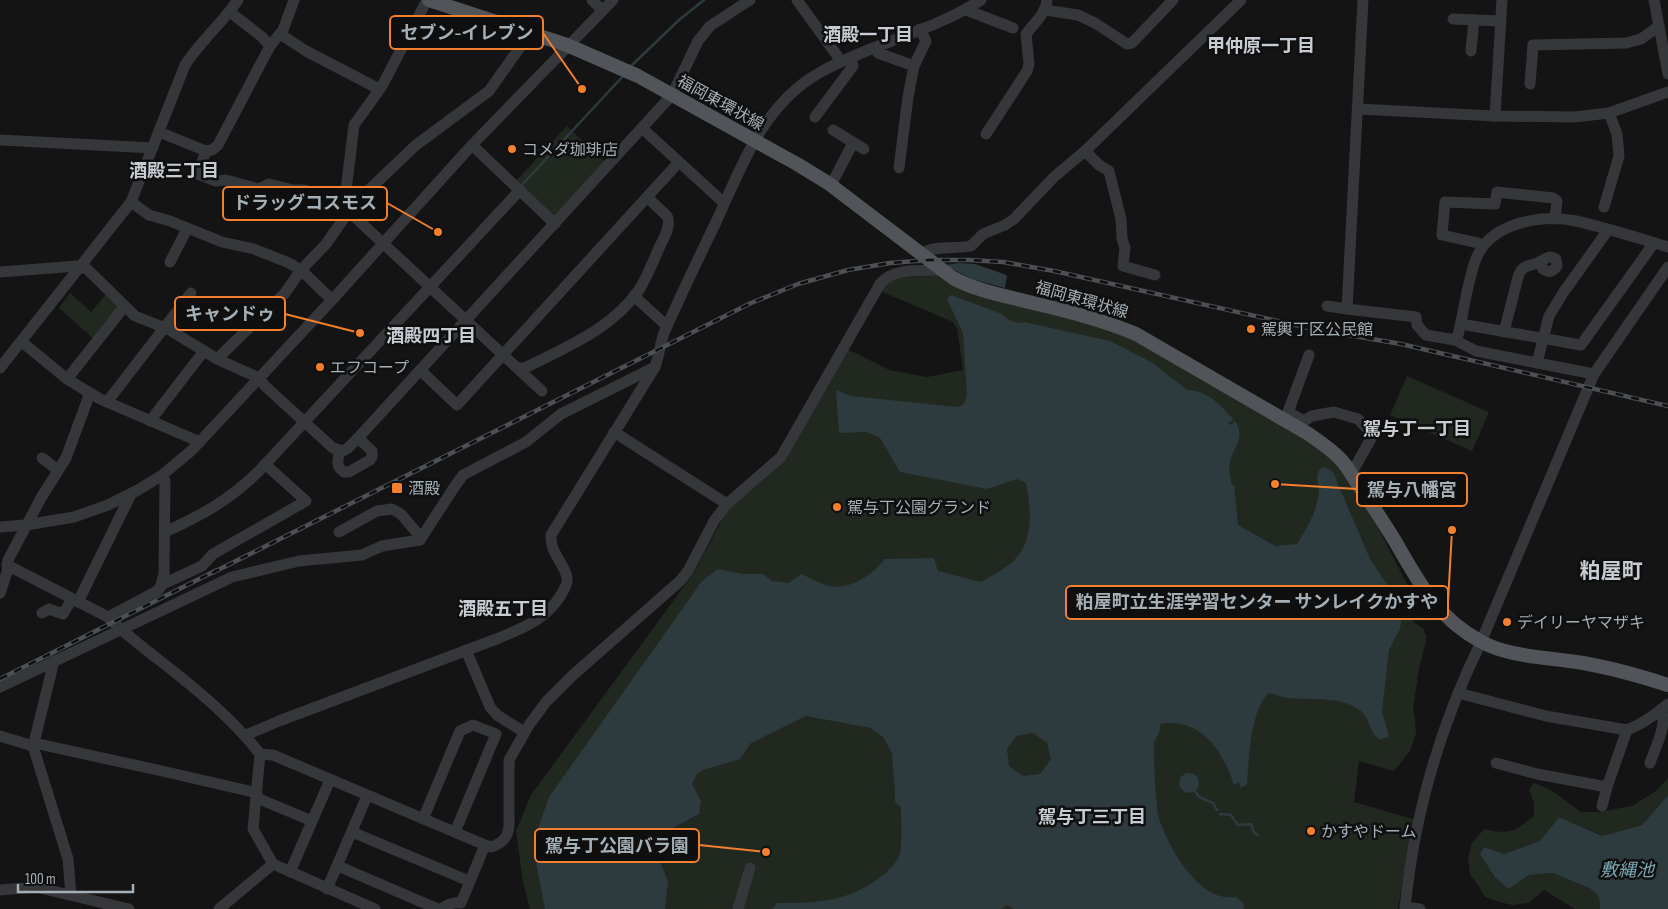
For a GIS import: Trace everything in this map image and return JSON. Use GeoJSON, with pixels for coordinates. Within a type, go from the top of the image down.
{"type":"FeatureCollection","features":[{"type":"Feature","properties":{"kind":"main road","name":"福岡東環状線"},"geometry":{"type":"LineString","coordinates":[[428,0],[567,45],[638,76],[797,164],[831,185],[942,270],[964,284],[1110,323],[1136,334],[1302,425],[1343,462],[1387,526],[1425,592],[1440,611],[1458,627],[1481,642],[1503,650],[1532,656],[1584,663],[1623,671],[1668,685]]}},
{"type":"Feature","properties":{"kind":"street"},"geometry":{"type":"LineString","coordinates":[[0,368],[131,202],[185,66],[193,52],[230,12],[238,0]]}},
{"type":"Feature","properties":{"kind":"street"},"geometry":{"type":"LineString","coordinates":[[159,132],[206,152],[212,150],[223,137],[239,102],[244,97],[270,46],[280,34],[294,0]]}},
{"type":"Feature","properties":{"kind":"street"},"geometry":{"type":"LineString","coordinates":[[347,210],[354,125],[379,89],[428,0]]}},
{"type":"Feature","properties":{"kind":"street"},"geometry":{"type":"LineString","coordinates":[[592,0],[602,10]]}},
{"type":"Feature","properties":{"kind":"street"},"geometry":{"type":"LineString","coordinates":[[0,527],[74,517],[108,505],[161,476],[200,442],[472,145],[567,45],[613,0]]}},
{"type":"Feature","properties":{"kind":"street"},"geometry":{"type":"LineString","coordinates":[[0,272],[77,266],[87,270],[134,316],[165,328],[217,359],[259,378],[265,386],[333,448],[343,451],[358,438],[672,96],[698,41],[710,26],[750,0]]}},
{"type":"Feature","properties":{"kind":"street"},"geometry":{"type":"LineString","coordinates":[[797,0],[853,66],[815,117]]}},
{"type":"Feature","properties":{"kind":"street"},"geometry":{"type":"LineString","coordinates":[[986,134],[1027,71],[1029,64],[1026,34],[1046,5],[1078,15],[1095,23],[1127,44],[1132,43],[1173,0]]}},
{"type":"Feature","properties":{"kind":"street"},"geometry":{"type":"LineString","coordinates":[[922,254],[924,251],[936,249],[971,246],[983,234],[1014,219],[1054,177],[1085,151],[1241,0]]}},
{"type":"Feature","properties":{"kind":"street"},"geometry":{"type":"LineString","coordinates":[[1347,309],[1363,0]]}},
{"type":"Feature","properties":{"kind":"street"},"geometry":{"type":"LineString","coordinates":[[1495,116],[1502,0]]}},
{"type":"Feature","properties":{"kind":"street"},"geometry":{"type":"LineString","coordinates":[[1654,0],[1668,74]]}},
{"type":"Feature","properties":{"kind":"street"},"geometry":{"type":"LineString","coordinates":[[973,3],[970,11],[1013,28]]}},
{"type":"Feature","properties":{"kind":"street"},"geometry":{"type":"LineString","coordinates":[[246,735],[533,623],[546,614],[557,602],[567,586],[566,572],[550,544],[551,535],[655,367],[660,344],[667,326],[754,141],[780,105],[799,86],[846,60],[920,29],[973,3]]}},
{"type":"Feature","properties":{"kind":"street"},"geometry":{"type":"LineString","coordinates":[[230,12],[262,37],[270,46]]}},
{"type":"Feature","properties":{"kind":"street"},"geometry":{"type":"LineString","coordinates":[[1453,19],[1500,21]]}},
{"type":"Feature","properties":{"kind":"street"},"geometry":{"type":"LineString","coordinates":[[1471,51],[1474,20]]}},
{"type":"Feature","properties":{"kind":"street"},"geometry":{"type":"LineString","coordinates":[[1530,84],[1533,45],[1626,43],[1641,39],[1659,26]]}},
{"type":"Feature","properties":{"kind":"street"},"geometry":{"type":"LineString","coordinates":[[899,168],[914,66],[926,41],[920,29]]}},
{"type":"Feature","properties":{"kind":"street"},"geometry":{"type":"LineString","coordinates":[[217,359],[285,293],[301,270],[326,244],[347,210],[416,144],[489,91],[529,33]]}},
{"type":"Feature","properties":{"kind":"street"},"geometry":{"type":"LineString","coordinates":[[280,34],[306,51],[379,89]]}},
{"type":"Feature","properties":{"kind":"street"},"geometry":{"type":"LineString","coordinates":[[875,48],[878,53],[914,66]]}},
{"type":"Feature","properties":{"kind":"street"},"geometry":{"type":"LineString","coordinates":[[1358,109],[1495,116],[1574,117],[1609,113],[1668,92]]}},
{"type":"Feature","properties":{"kind":"street"},"geometry":{"type":"LineString","coordinates":[[1604,207],[1619,156],[1617,134],[1609,113]]}},
{"type":"Feature","properties":{"kind":"street"},"geometry":{"type":"LineString","coordinates":[[642,128],[724,203]]}},
{"type":"Feature","properties":{"kind":"street"},"geometry":{"type":"LineString","coordinates":[[833,130],[864,149]]}},
{"type":"Feature","properties":{"kind":"street"},"geometry":{"type":"LineString","coordinates":[[0,140],[153,148]]}},
{"type":"Feature","properties":{"kind":"street"},"geometry":{"type":"LineString","coordinates":[[831,185],[853,143]]}},
{"type":"Feature","properties":{"kind":"street"},"geometry":{"type":"LineString","coordinates":[[472,145],[555,224]]}},
{"type":"Feature","properties":{"kind":"street"},"geometry":{"type":"LineString","coordinates":[[1085,151],[1099,165],[1108,170],[1121,219],[1122,240],[1125,248],[1123,266],[1156,275]]}},
{"type":"Feature","properties":{"kind":"street"},"geometry":{"type":"LineString","coordinates":[[206,152],[198,174],[216,181],[226,180],[260,189],[269,184],[293,190],[305,190],[347,210],[542,391]]}},
{"type":"Feature","properties":{"kind":"street"},"geometry":{"type":"LineString","coordinates":[[420,370],[457,405],[679,162]]}},
{"type":"Feature","properties":{"kind":"street"},"geometry":{"type":"LineString","coordinates":[[165,532],[218,506],[238,491],[520,190]]}},
{"type":"Feature","properties":{"kind":"street"},"geometry":{"type":"LineString","coordinates":[[1483,246],[1478,243],[1442,235],[1445,202],[1495,204],[1497,192],[1553,198],[1556,201],[1555,220]]}},
{"type":"Feature","properties":{"kind":"street"},"geometry":{"type":"LineString","coordinates":[[519,368],[525,368],[595,332],[624,309],[640,288],[662,242],[670,220],[647,197]]}},
{"type":"Feature","properties":{"kind":"street"},"geometry":{"type":"LineString","coordinates":[[131,202],[149,216],[170,221],[222,242],[254,249],[289,263],[301,270],[332,300]]}},
{"type":"Feature","properties":{"kind":"street"},"geometry":{"type":"LineString","coordinates":[[1455,340],[1458,336],[1474,264],[1483,246],[1495,235],[1511,226],[1527,222],[1575,221],[1668,247]]}},
{"type":"Feature","properties":{"kind":"street"},"geometry":{"type":"LineString","coordinates":[[170,262],[187,229]]}},
{"type":"Feature","properties":{"kind":"street"},"geometry":{"type":"LineString","coordinates":[[1537,363],[1542,338],[1555,304],[1608,230]]}},
{"type":"Feature","properties":{"kind":"street"},"geometry":{"type":"LineString","coordinates":[[1461,324],[1581,345],[1654,243]]}},
{"type":"Feature","properties":{"kind":"street"},"geometry":{"type":"LineString","coordinates":[[1504,332],[1519,273],[1527,265],[1540,262]]}},
{"type":"Feature","properties":{"kind":"street"},"geometry":{"type":"LineString","coordinates":[[1420,909],[1405,908],[1413,844],[1430,768],[1458,693],[1594,374],[1668,267]]}},
{"type":"Feature","properties":{"kind":"street"},"geometry":{"type":"LineString","coordinates":[[260,754],[273,755],[485,845],[491,847],[504,841],[508,833],[509,760],[524,732],[546,702],[572,676],[680,581],[688,571],[714,521],[727,504],[781,457],[859,319],[885,277],[901,272],[942,270]]}},
{"type":"Feature","properties":{"kind":"street"},"geometry":{"type":"LineString","coordinates":[[107,402],[191,293]]}},
{"type":"Feature","properties":{"kind":"street"},"geometry":{"type":"LineString","coordinates":[[634,296],[667,326]]}},
{"type":"Feature","properties":{"kind":"street"},"geometry":{"type":"LineString","coordinates":[[1326,306],[1416,317],[1417,324],[1426,335],[1455,340],[1476,351],[1594,374]]}},
{"type":"Feature","properties":{"kind":"street"},"geometry":{"type":"LineString","coordinates":[[67,379],[124,307]]}},
{"type":"Feature","properties":{"kind":"street"},"geometry":{"type":"LineString","coordinates":[[22,342],[67,379],[90,393],[200,442]]}},
{"type":"Feature","properties":{"kind":"street"},"geometry":{"type":"LineString","coordinates":[[150,420],[204,351]]}},
{"type":"Feature","properties":{"kind":"street"},"geometry":{"type":"LineString","coordinates":[[1309,355],[1288,412],[1302,425],[1312,416],[1334,412],[1358,419],[1373,435],[1351,474]]}},
{"type":"Feature","properties":{"kind":"street"},"geometry":{"type":"LineString","coordinates":[[0,687],[232,577],[299,561],[362,555],[382,546],[420,540],[455,486],[464,476],[526,442],[561,414],[655,367]]}},
{"type":"Feature","properties":{"kind":"street"},"geometry":{"type":"LineString","coordinates":[[0,593],[8,565],[26,525],[40,498],[66,458],[90,393]]}},
{"type":"Feature","properties":{"kind":"street"},"geometry":{"type":"LineString","coordinates":[[614,432],[727,504]]}},
{"type":"Feature","properties":{"kind":"street"},"geometry":{"type":"LineString","coordinates":[[340,450],[337,462],[344,472],[349,472],[366,463],[373,454],[358,438]]}},
{"type":"Feature","properties":{"kind":"street"},"geometry":{"type":"LineString","coordinates":[[42,458],[58,470]]}},
{"type":"Feature","properties":{"kind":"street"},"geometry":{"type":"LineString","coordinates":[[161,585],[202,566],[213,554],[306,501],[265,464]]}},
{"type":"Feature","properties":{"kind":"street"},"geometry":{"type":"LineString","coordinates":[[108,617],[157,591],[161,585],[164,574],[165,481],[161,476]]}},
{"type":"Feature","properties":{"kind":"street"},"geometry":{"type":"LineString","coordinates":[[42,613],[48,609],[63,614],[75,601],[131,494]]}},
{"type":"Feature","properties":{"kind":"street"},"geometry":{"type":"LineString","coordinates":[[339,532],[377,511],[392,509],[401,514],[417,533],[420,540]]}},
{"type":"Feature","properties":{"kind":"street"},"geometry":{"type":"LineString","coordinates":[[8,565],[108,617],[184,680],[246,735],[260,754],[252,829],[273,864],[374,909]]}},
{"type":"Feature","properties":{"kind":"street"},"geometry":{"type":"LineString","coordinates":[[466,650],[490,707],[497,715],[524,732]]}},
{"type":"Feature","properties":{"kind":"street"},"geometry":{"type":"LineString","coordinates":[[54,661],[34,744],[68,859],[71,895]]}},
{"type":"Feature","properties":{"kind":"street"},"geometry":{"type":"LineString","coordinates":[[1458,693],[1546,716],[1627,730],[1639,726],[1665,706]]}},
{"type":"Feature","properties":{"kind":"street"},"geometry":{"type":"LineString","coordinates":[[1650,763],[1663,726],[1665,706]]}},
{"type":"Feature","properties":{"kind":"street"},"geometry":{"type":"LineString","coordinates":[[423,819],[460,731],[473,725],[496,734],[455,832]]}},
{"type":"Feature","properties":{"kind":"street"},"geometry":{"type":"LineString","coordinates":[[1602,806],[1627,730]]}},
{"type":"Feature","properties":{"kind":"street"},"geometry":{"type":"LineString","coordinates":[[0,736],[162,771],[257,796],[312,821]]}},
{"type":"Feature","properties":{"kind":"street"},"geometry":{"type":"LineString","coordinates":[[1496,763],[1537,774],[1607,788]]}},
{"type":"Feature","properties":{"kind":"street"},"geometry":{"type":"LineString","coordinates":[[290,872],[330,780]]}},
{"type":"Feature","properties":{"kind":"street"},"geometry":{"type":"LineString","coordinates":[[327,888],[367,796]]}},
{"type":"Feature","properties":{"kind":"street"},"geometry":{"type":"LineString","coordinates":[[352,832],[469,881]]}},
{"type":"Feature","properties":{"kind":"street"},"geometry":{"type":"LineString","coordinates":[[338,866],[440,909],[455,902],[461,903],[485,845]]}},
{"type":"Feature","properties":{"kind":"street"},"geometry":{"type":"LineString","coordinates":[[218,909],[273,864]]}},
{"type":"Feature","properties":{"kind":"street"},"geometry":{"type":"LineString","coordinates":[[738,909],[750,868]]}},
{"type":"Feature","properties":{"kind":"street"},"geometry":{"type":"LineString","coordinates":[[0,890],[36,887],[129,909]]}},
{"type":"Feature","properties":{"kind":"shaded area"},"geometry":{"type":"Polygon","coordinates":[[[567,126],[607,164],[556,219],[516,181],[567,126]]]}},
{"type":"Feature","properties":{"kind":"shaded area"},"geometry":{"type":"Polygon","coordinates":[[[940,275],[1101,325],[1169,357],[1304,435],[1338,463],[1359,490],[1410,590],[1414,622],[1424,629],[1427,637],[1419,669],[1413,708],[1416,734],[1410,751],[1394,771],[1359,761],[1354,802],[1413,819],[1398,909],[530,909],[523,883],[516,831],[531,795],[693,574],[730,505],[782,458],[845,348],[889,370],[927,377],[963,370],[957,328],[953,322],[880,291],[894,278],[940,275]]]}},
{"type":"Feature","properties":{"kind":"shaded area"},"geometry":{"type":"Polygon","coordinates":[[[70,293],[91,312],[106,294],[119,306],[94,339],[59,308],[70,293]]]}},
{"type":"Feature","properties":{"kind":"shaded area"},"geometry":{"type":"Polygon","coordinates":[[[1407,376],[1489,412],[1472,451],[1390,415],[1407,376]]]}},
{"type":"Feature","properties":{"kind":"shaded area"},"geometry":{"type":"Polygon","coordinates":[[[1668,778],[1668,795],[1642,825],[1602,836],[1559,817],[1540,841],[1504,854],[1484,847],[1529,875],[1553,873],[1591,889],[1599,897],[1600,909],[1575,909],[1544,890],[1529,903],[1512,905],[1496,901],[1485,897],[1470,874],[1468,857],[1472,843],[1484,829],[1500,832],[1511,831],[1534,816],[1534,803],[1529,790],[1534,783],[1551,790],[1581,812],[1598,812],[1632,806],[1656,791],[1668,778]]]}},
{"type":"Feature","properties":{"kind":"water"},"geometry":{"type":"Polygon","coordinates":[[[959,263],[975,264],[1004,274],[1007,276],[1005,288],[972,279],[945,265],[959,263]]]}},
{"type":"Feature","properties":{"kind":"water"},"geometry":{"type":"Polygon","coordinates":[[[951,295],[1002,314],[1009,320],[1019,323],[1024,322],[1110,341],[1153,363],[1187,390],[1200,392],[1212,399],[1232,418],[1233,420],[1228,423],[1231,425],[1235,421],[1238,427],[1238,442],[1229,468],[1232,485],[1234,485],[1238,525],[1275,546],[1297,544],[1314,513],[1319,492],[1318,472],[1325,467],[1333,472],[1370,559],[1396,598],[1402,615],[1400,629],[1389,650],[1382,712],[1389,736],[1380,740],[1374,734],[1364,714],[1354,706],[1336,701],[1288,698],[1269,693],[1258,711],[1254,723],[1247,784],[1241,788],[1239,782],[1234,785],[1224,760],[1217,749],[1199,731],[1174,723],[1160,724],[1160,731],[1154,745],[1154,759],[1158,813],[1163,830],[1187,871],[1198,882],[1222,897],[1236,897],[1243,903],[1244,909],[1014,909],[1007,905],[1001,909],[772,909],[777,903],[820,901],[845,896],[858,891],[885,873],[895,863],[900,854],[901,807],[895,802],[892,753],[883,737],[871,728],[806,716],[751,743],[740,759],[703,770],[697,774],[692,784],[701,801],[699,814],[667,831],[656,852],[668,881],[665,909],[545,909],[535,857],[536,834],[549,797],[702,581],[718,569],[743,574],[763,574],[772,581],[789,583],[801,574],[834,587],[859,581],[874,571],[885,559],[934,558],[938,571],[981,582],[1001,571],[1019,555],[1028,536],[1029,526],[1030,515],[1026,483],[1017,479],[987,489],[900,472],[880,438],[867,432],[839,433],[836,390],[850,396],[958,407],[964,404],[967,395],[963,333],[947,299],[951,295]],[[1033,733],[1016,736],[1007,749],[1009,766],[1023,776],[1040,774],[1051,759],[1047,743],[1033,733]]]}},
{"type":"Feature","properties":{"kind":"water"},"geometry":{"type":"Polygon","coordinates":[[[1189,773],[1196,776],[1199,783],[1196,790],[1189,793],[1182,790],[1179,783],[1182,776],[1189,773]]]}},
{"type":"Feature","properties":{"kind":"water","name":"敷縄池"},"geometry":{"type":"Polygon","coordinates":[[[1668,795],[1668,909],[1600,909],[1599,897],[1591,889],[1553,873],[1529,875],[1508,889],[1495,877],[1480,854],[1484,847],[1504,854],[1540,841],[1559,817],[1602,836],[1642,825],[1668,795]]]}},
{"type":"Feature","properties":{"kind":"waterway"},"geometry":{"type":"LineString","coordinates":[[630,67],[679,20],[704,0]]}},
{"type":"Feature","properties":{"kind":"waterway"},"geometry":{"type":"LineString","coordinates":[[521,186],[624,75]]}},
{"type":"Feature","properties":{"kind":"waterway"},"geometry":{"type":"LineString","coordinates":[[1194,790],[1199,797],[1213,803],[1217,810]]}},
{"type":"Feature","properties":{"kind":"waterway"},"geometry":{"type":"LineString","coordinates":[[1220,814],[1231,815],[1238,825],[1251,824],[1254,832],[1258,835]]}},
{"type":"Feature","properties":{"kind":"railway"},"geometry":{"type":"LineString","coordinates":[[212,573],[751,303],[798,284],[848,270],[890,263],[929,260],[969,260],[1003,262],[1054,271],[1313,329],[1401,344],[1668,406]]}},
{"type":"Feature","properties":{"kind":"railway"},"geometry":{"type":"LineString","coordinates":[[0,679],[217,570]]}},
{"type":"Feature","properties":{"kind":"place","name":"セブン-イレブン"},"geometry":{"type":"Point","coordinates":[582,89]}},
{"type":"Feature","properties":{"kind":"place","name":"コメダ珈琲店"},"geometry":{"type":"Point","coordinates":[512,149]}},
{"type":"Feature","properties":{"kind":"place","name":"ドラッグコスモス"},"geometry":{"type":"Point","coordinates":[438,232]}},
{"type":"Feature","properties":{"kind":"place","name":"駕輿丁区公民館"},"geometry":{"type":"Point","coordinates":[1251,329]}},
{"type":"Feature","properties":{"kind":"place","name":"キャンドゥ"},"geometry":{"type":"Point","coordinates":[360,333]}},
{"type":"Feature","properties":{"kind":"place","name":"エフコープ"},"geometry":{"type":"Point","coordinates":[320,367]}},
{"type":"Feature","properties":{"kind":"place","name":"駕与八幡宮"},"geometry":{"type":"Point","coordinates":[1275,484]}},
{"type":"Feature","properties":{"kind":"place","name":"酒殿"},"geometry":{"type":"Point","coordinates":[397,488]}},
{"type":"Feature","properties":{"kind":"place","name":"駕与丁公園グランド"},"geometry":{"type":"Point","coordinates":[837,507]}},
{"type":"Feature","properties":{"kind":"place","name":"粕屋町立生涯学習センター サンレイクかすや"},"geometry":{"type":"Point","coordinates":[1452,530]}},
{"type":"Feature","properties":{"kind":"place","name":"デイリーヤマザキ"},"geometry":{"type":"Point","coordinates":[1507,622]}},
{"type":"Feature","properties":{"kind":"place","name":"かすやドーム"},"geometry":{"type":"Point","coordinates":[1311,831]}},
{"type":"Feature","properties":{"kind":"place","name":"駕与丁公園バラ園"},"geometry":{"type":"Point","coordinates":[766,852]}},
{"type":"Feature","properties":{"kind":"district","name":"酒殿一丁目"},"geometry":{"type":"Point","coordinates":[868,35]}},
{"type":"Feature","properties":{"kind":"district","name":"甲仲原一丁目"},"geometry":{"type":"Point","coordinates":[1261,46]}},
{"type":"Feature","properties":{"kind":"district","name":"酒殿三丁目"},"geometry":{"type":"Point","coordinates":[174,171]}},
{"type":"Feature","properties":{"kind":"district","name":"酒殿四丁目"},"geometry":{"type":"Point","coordinates":[431,336]}},
{"type":"Feature","properties":{"kind":"district","name":"駕与丁一丁目"},"geometry":{"type":"Point","coordinates":[1417,429]}},
{"type":"Feature","properties":{"kind":"district","name":"粕屋町"},"geometry":{"type":"Point","coordinates":[1611,571]}},
{"type":"Feature","properties":{"kind":"district","name":"酒殿五丁目"},"geometry":{"type":"Point","coordinates":[503,609]}},
{"type":"Feature","properties":{"kind":"district","name":"駕与丁三丁目"},"geometry":{"type":"Point","coordinates":[1092,817]}}]}
